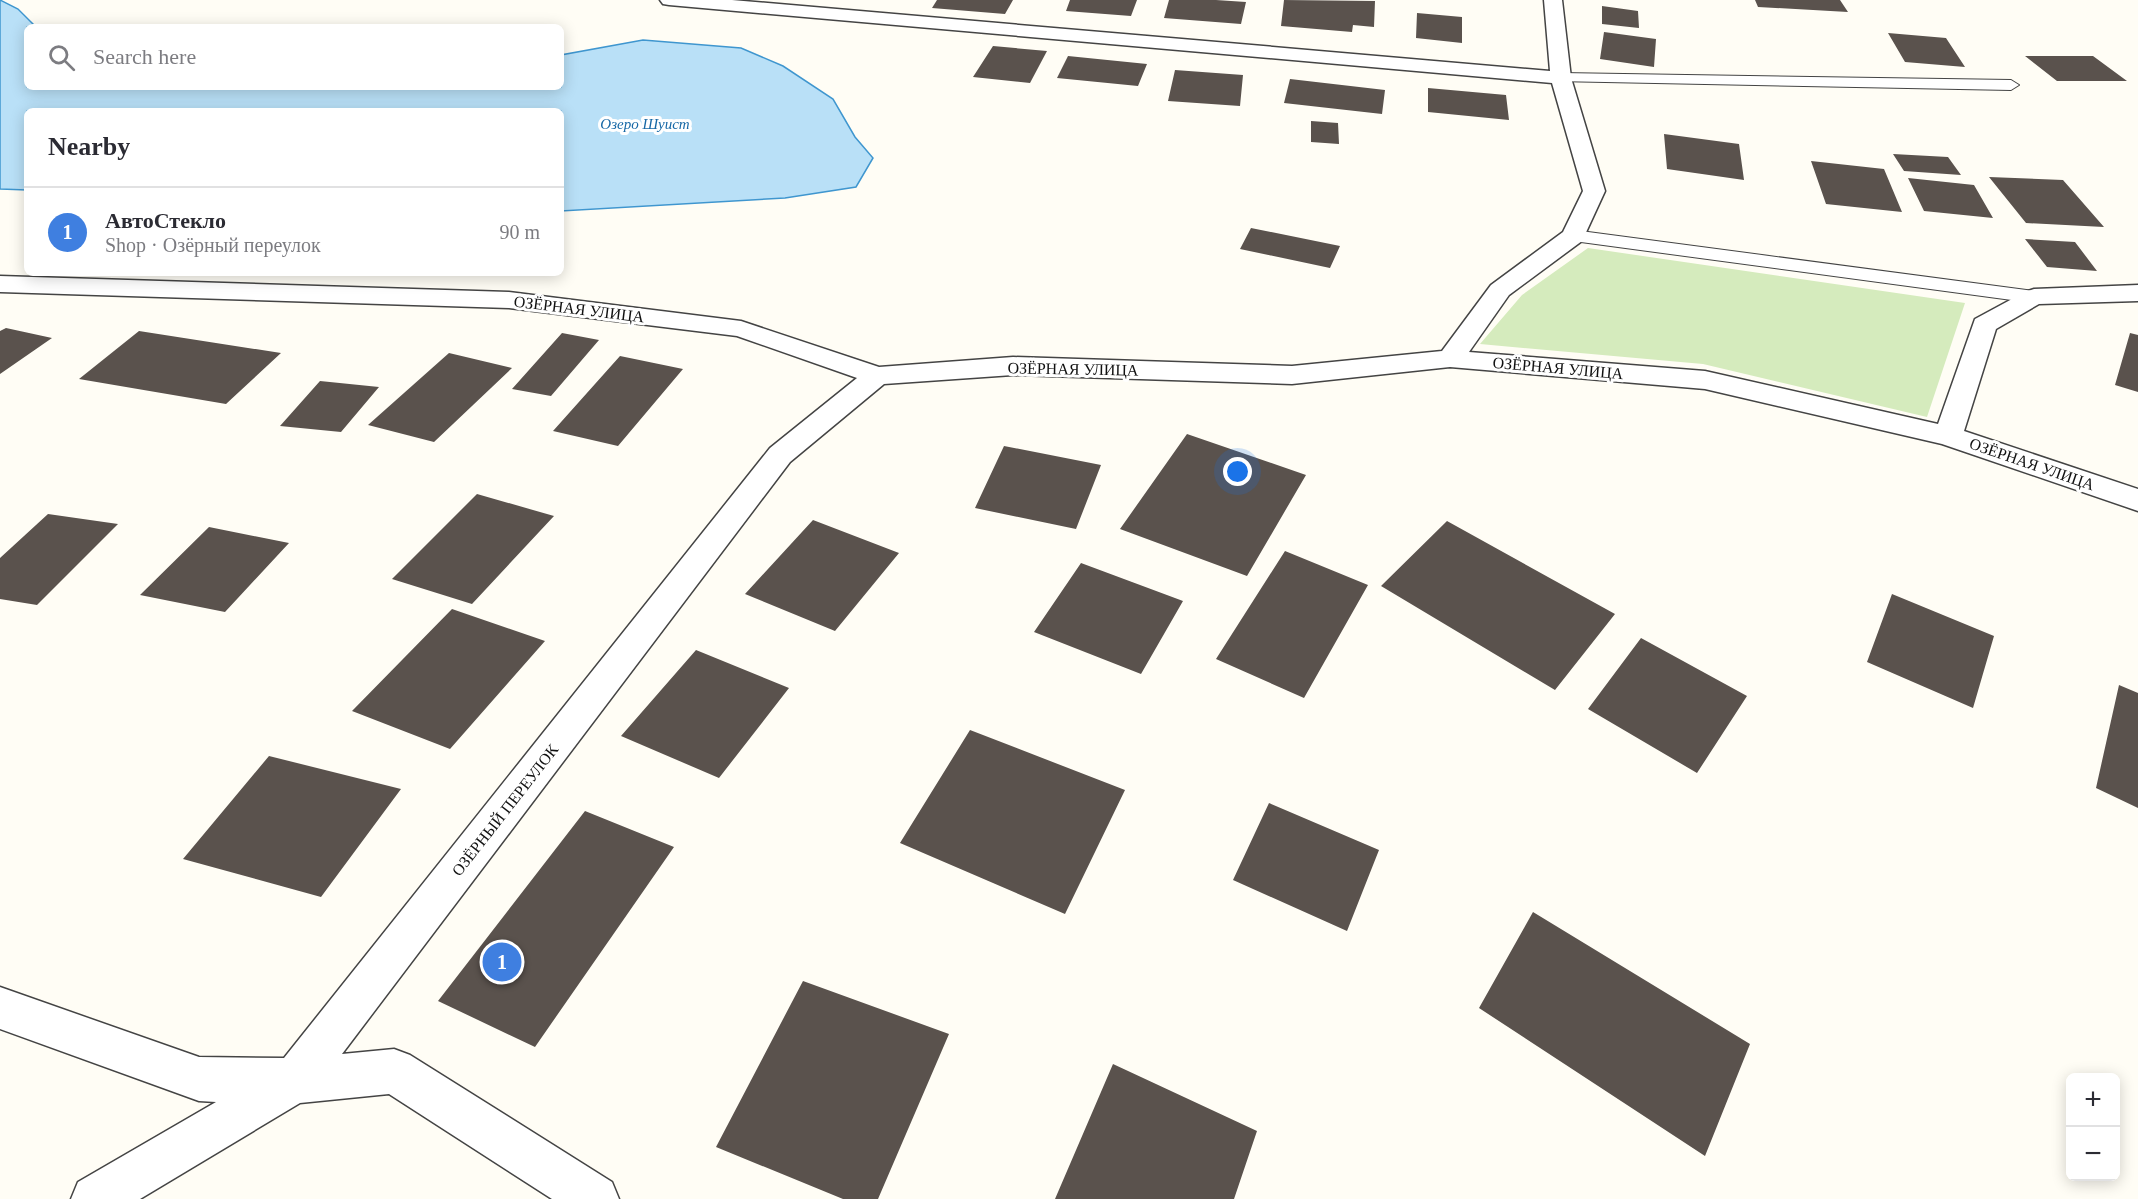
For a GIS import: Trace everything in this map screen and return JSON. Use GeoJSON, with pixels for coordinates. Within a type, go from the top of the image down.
{"type":"FeatureCollection","features":[{"type":"Feature","properties":{"kind":"street"},"geometry":{"type":"LineString","coordinates":[[669,0],[1561,78]]}},
{"type":"Feature","properties":{"kind":"street"},"geometry":{"type":"LineString","coordinates":[[1450,359],[1500,290],[1573,237],[1594,191],[1561,78],[1553,0]]}},
{"type":"Feature","properties":{"kind":"street","name":"ОЗЁРНАЯ УЛИЦА"},"geometry":{"type":"LineString","coordinates":[[0,284],[509,300],[741,329],[877,376],[1013,366],[1292,375],[1450,359],[1705,380],[1948,436],[2138,500]]}},
{"type":"Feature","properties":{"kind":"street"},"geometry":{"type":"LineString","coordinates":[[1948,436],[1984,325],[2034,297],[2138,293]]}},
{"type":"Feature","properties":{"kind":"street","name":"ОЗЁРНЫЙ ПЕРЕУЛОК"},"geometry":{"type":"LineString","coordinates":[[96,1199],[294,1081],[780,455],[877,376]]}},
{"type":"Feature","properties":{"kind":"street"},"geometry":{"type":"LineString","coordinates":[[0,1008],[199,1079],[294,1081],[394,1071],[595,1199]]}},
{"type":"Feature","properties":{"kind":"lane"},"geometry":{"type":"LineString","coordinates":[[1561,78],[2011,85]]}},
{"type":"Feature","properties":{"kind":"lane"},"geometry":{"type":"LineString","coordinates":[[1573,237],[2034,297]]}},
{"type":"Feature","properties":{"kind":"green space"},"geometry":{"type":"Polygon","coordinates":[[[1588,248],[1965,303],[1927,417],[1703,364],[1480,344],[1522,295],[1588,248]]]}},
{"type":"Feature","properties":{"kind":"water","name":"Озеро Шуист"},"geometry":{"type":"Polygon","coordinates":[[[0,0],[18,9],[33,24],[24,24],[24,90],[564,90],[564,54],[643,40],[741,48],[783,66],[833,99],[855,137],[873,158],[856,187],[785,198],[564,211],[564,108],[24,108],[24,190],[0,189],[0,0]]]}},
{"type":"Feature","properties":{"kind":"building"},"geometry":{"type":"Polygon","coordinates":[[[937,0],[1013,0],[1005,14],[932,8],[937,0]]]}},
{"type":"Feature","properties":{"kind":"building"},"geometry":{"type":"Polygon","coordinates":[[[1070,0],[1137,0],[1131,16],[1066,11],[1070,0]]]}},
{"type":"Feature","properties":{"kind":"building"},"geometry":{"type":"Polygon","coordinates":[[[1169,0],[1246,2],[1241,24],[1164,18],[1169,0]]]}},
{"type":"Feature","properties":{"kind":"building"},"geometry":{"type":"Polygon","coordinates":[[[1284,0],[1375,1],[1374,27],[1353,25],[1352,32],[1281,26],[1284,0]]]}},
{"type":"Feature","properties":{"kind":"building"},"geometry":{"type":"Polygon","coordinates":[[[1755,0],[1840,0],[1848,12],[1758,7],[1755,0]]]}},
{"type":"Feature","properties":{"kind":"building"},"geometry":{"type":"Polygon","coordinates":[[[1602,6],[1638,11],[1639,28],[1602,24],[1602,6]]]}},
{"type":"Feature","properties":{"kind":"building"},"geometry":{"type":"Polygon","coordinates":[[[1417,13],[1462,17],[1462,43],[1416,38],[1417,13]]]}},
{"type":"Feature","properties":{"kind":"building"},"geometry":{"type":"Polygon","coordinates":[[[1604,32],[1656,39],[1654,67],[1600,59],[1604,32]]]}},
{"type":"Feature","properties":{"kind":"building"},"geometry":{"type":"Polygon","coordinates":[[[1888,33],[1946,38],[1965,67],[1905,62],[1888,33]]]}},
{"type":"Feature","properties":{"kind":"building"},"geometry":{"type":"Polygon","coordinates":[[[993,46],[1047,51],[1030,83],[973,77],[993,46]]]}},
{"type":"Feature","properties":{"kind":"building"},"geometry":{"type":"Polygon","coordinates":[[[1068,56],[1147,64],[1138,86],[1057,78],[1068,56]]]}},
{"type":"Feature","properties":{"kind":"building"},"geometry":{"type":"Polygon","coordinates":[[[2025,56],[2093,56],[2127,81],[2057,81],[2025,56]]]}},
{"type":"Feature","properties":{"kind":"building"},"geometry":{"type":"Polygon","coordinates":[[[1175,70],[1243,75],[1240,106],[1168,101],[1175,70]]]}},
{"type":"Feature","properties":{"kind":"building"},"geometry":{"type":"Polygon","coordinates":[[[1290,79],[1385,90],[1382,114],[1284,103],[1290,79]]]}},
{"type":"Feature","properties":{"kind":"building"},"geometry":{"type":"Polygon","coordinates":[[[1428,88],[1506,95],[1509,120],[1428,112],[1428,88]]]}},
{"type":"Feature","properties":{"kind":"building"},"geometry":{"type":"Polygon","coordinates":[[[1311,121],[1338,123],[1339,144],[1311,142],[1311,121]]]}},
{"type":"Feature","properties":{"kind":"building"},"geometry":{"type":"Polygon","coordinates":[[[1664,134],[1739,144],[1744,180],[1667,169],[1664,134]]]}},
{"type":"Feature","properties":{"kind":"building"},"geometry":{"type":"Polygon","coordinates":[[[1893,154],[1948,157],[1961,175],[1904,171],[1893,154]]]}},
{"type":"Feature","properties":{"kind":"building"},"geometry":{"type":"Polygon","coordinates":[[[1811,161],[1884,169],[1902,212],[1826,204],[1811,161]]]}},
{"type":"Feature","properties":{"kind":"building"},"geometry":{"type":"Polygon","coordinates":[[[1989,177],[2063,180],[2104,227],[2026,223],[1989,177]]]}},
{"type":"Feature","properties":{"kind":"building"},"geometry":{"type":"Polygon","coordinates":[[[1908,178],[1974,185],[1993,218],[1924,211],[1908,178]]]}},
{"type":"Feature","properties":{"kind":"building"},"geometry":{"type":"Polygon","coordinates":[[[1251,228],[1340,246],[1330,268],[1240,249],[1251,228]]]}},
{"type":"Feature","properties":{"kind":"building"},"geometry":{"type":"Polygon","coordinates":[[[2025,239],[2075,242],[2097,271],[2047,267],[2025,239]]]}},
{"type":"Feature","properties":{"kind":"building"},"geometry":{"type":"Polygon","coordinates":[[[6,328],[52,338],[0,374],[0,331],[6,328]]]}},
{"type":"Feature","properties":{"kind":"building"},"geometry":{"type":"Polygon","coordinates":[[[139,331],[281,353],[226,404],[79,379],[139,331]]]}},
{"type":"Feature","properties":{"kind":"building"},"geometry":{"type":"Polygon","coordinates":[[[562,333],[599,340],[551,396],[512,389],[562,333]]]}},
{"type":"Feature","properties":{"kind":"building"},"geometry":{"type":"Polygon","coordinates":[[[2130,333],[2138,335],[2138,392],[2115,385],[2130,333]]]}},
{"type":"Feature","properties":{"kind":"building"},"geometry":{"type":"Polygon","coordinates":[[[449,353],[512,368],[434,442],[368,425],[449,353]]]}},
{"type":"Feature","properties":{"kind":"building"},"geometry":{"type":"Polygon","coordinates":[[[620,356],[683,369],[618,446],[553,431],[620,356]]]}},
{"type":"Feature","properties":{"kind":"building"},"geometry":{"type":"Polygon","coordinates":[[[320,381],[379,387],[341,432],[280,426],[320,381]]]}},
{"type":"Feature","properties":{"kind":"building"},"geometry":{"type":"Polygon","coordinates":[[[1187,434],[1306,475],[1247,576],[1120,529],[1187,434]]]}},
{"type":"Feature","properties":{"kind":"building"},"geometry":{"type":"Polygon","coordinates":[[[1004,446],[1101,465],[1076,529],[975,508],[1004,446]]]}},
{"type":"Feature","properties":{"kind":"building"},"geometry":{"type":"Polygon","coordinates":[[[477,494],[554,516],[472,604],[392,579],[477,494]]]}},
{"type":"Feature","properties":{"kind":"building"},"geometry":{"type":"Polygon","coordinates":[[[48,514],[118,524],[37,605],[0,599],[0,558],[48,514]]]}},
{"type":"Feature","properties":{"kind":"building"},"geometry":{"type":"Polygon","coordinates":[[[813,520],[899,553],[835,631],[745,594],[813,520]]]}},
{"type":"Feature","properties":{"kind":"building"},"geometry":{"type":"Polygon","coordinates":[[[1447,521],[1615,614],[1555,690],[1381,586],[1447,521]]]}},
{"type":"Feature","properties":{"kind":"building"},"geometry":{"type":"Polygon","coordinates":[[[209,527],[289,543],[225,612],[140,595],[209,527]]]}},
{"type":"Feature","properties":{"kind":"building"},"geometry":{"type":"Polygon","coordinates":[[[1285,551],[1368,585],[1304,698],[1216,659],[1285,551]]]}},
{"type":"Feature","properties":{"kind":"building"},"geometry":{"type":"Polygon","coordinates":[[[1081,563],[1183,601],[1141,674],[1034,632],[1081,563]]]}},
{"type":"Feature","properties":{"kind":"building"},"geometry":{"type":"Polygon","coordinates":[[[1892,594],[1994,636],[1973,708],[1867,662],[1892,594]]]}},
{"type":"Feature","properties":{"kind":"building"},"geometry":{"type":"Polygon","coordinates":[[[452,609],[545,641],[450,749],[352,711],[452,609]]]}},
{"type":"Feature","properties":{"kind":"building"},"geometry":{"type":"Polygon","coordinates":[[[1641,638],[1747,696],[1697,773],[1588,709],[1641,638]]]}},
{"type":"Feature","properties":{"kind":"building"},"geometry":{"type":"Polygon","coordinates":[[[696,650],[789,688],[719,778],[621,736],[696,650]]]}},
{"type":"Feature","properties":{"kind":"building"},"geometry":{"type":"Polygon","coordinates":[[[2119,685],[2138,693],[2138,808],[2096,788],[2119,685]]]}},
{"type":"Feature","properties":{"kind":"building"},"geometry":{"type":"Polygon","coordinates":[[[970,730],[1125,790],[1065,914],[900,843],[970,730]]]}},
{"type":"Feature","properties":{"kind":"building"},"geometry":{"type":"Polygon","coordinates":[[[269,756],[401,789],[321,897],[183,859],[269,756]]]}},
{"type":"Feature","properties":{"kind":"building"},"geometry":{"type":"Polygon","coordinates":[[[1269,803],[1379,850],[1347,931],[1233,880],[1269,803]]]}},
{"type":"Feature","properties":{"kind":"building"},"geometry":{"type":"Polygon","coordinates":[[[585,811],[674,847],[535,1047],[438,1001],[585,811]]]}},
{"type":"Feature","properties":{"kind":"building"},"geometry":{"type":"Polygon","coordinates":[[[1533,912],[1750,1044],[1705,1156],[1479,1008],[1533,912]]]}},
{"type":"Feature","properties":{"kind":"building"},"geometry":{"type":"Polygon","coordinates":[[[803,981],[949,1034],[878,1199],[843,1199],[716,1147],[803,981]]]}},
{"type":"Feature","properties":{"kind":"building"},"geometry":{"type":"Polygon","coordinates":[[[1113,1064],[1257,1131],[1234,1199],[1055,1199],[1113,1064]]]}},
{"type":"Feature","properties":{"kind":"place","name":"АвтоСтекло"},"geometry":{"type":"Point","coordinates":[502,962]}}]}
